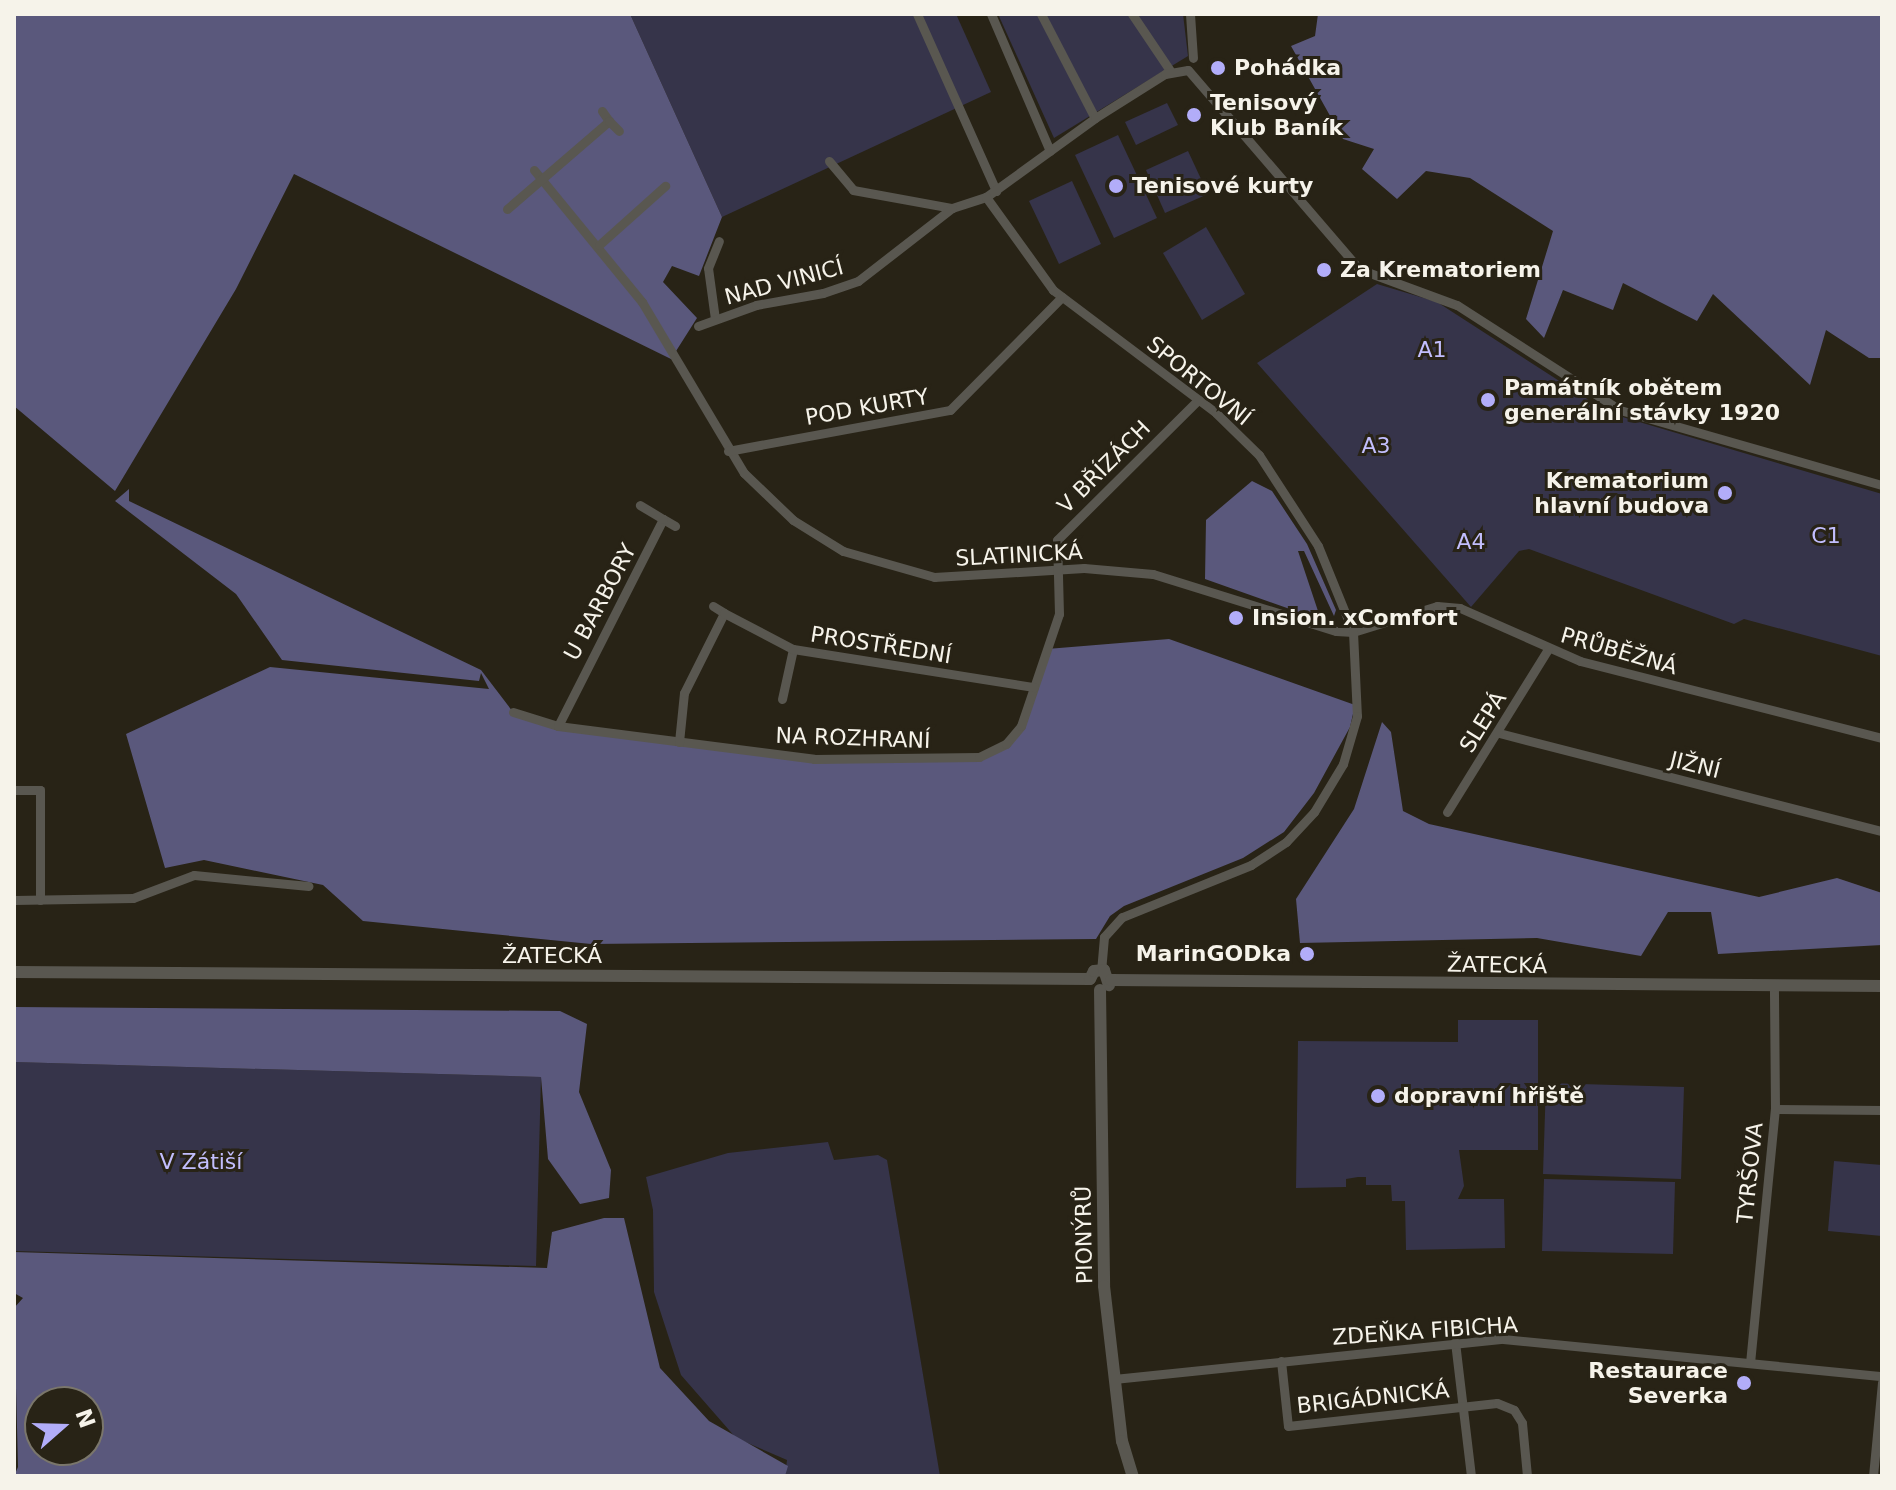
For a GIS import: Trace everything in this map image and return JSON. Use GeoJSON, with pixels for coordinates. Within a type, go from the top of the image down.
{"type":"FeatureCollection","features":[{"type":"Feature","properties":{"kind":"street"},"geometry":{"type":"LineString","coordinates":[[917,14],[996,191]]}},
{"type":"Feature","properties":{"kind":"street"},"geometry":{"type":"LineString","coordinates":[[991,14],[1050,151]]}},
{"type":"Feature","properties":{"kind":"street"},"geometry":{"type":"LineString","coordinates":[[1041,14],[1095,118]]}},
{"type":"Feature","properties":{"kind":"street"},"geometry":{"type":"LineString","coordinates":[[1132,14],[1171,72]]}},
{"type":"Feature","properties":{"kind":"street"},"geometry":{"type":"LineString","coordinates":[[1190,14],[1193,58]]}},
{"type":"Feature","properties":{"kind":"street"},"geometry":{"type":"LineString","coordinates":[[829,161],[853,190],[952,208],[986,197],[1095,118],[1171,72],[1188,70],[1359,269],[1457,305],[1620,410],[1800,466],[1882,485]]}},
{"type":"Feature","properties":{"kind":"street"},"geometry":{"type":"LineString","coordinates":[[602,111],[619,131]]}},
{"type":"Feature","properties":{"kind":"street"},"geometry":{"type":"LineString","coordinates":[[507,209],[609,121]]}},
{"type":"Feature","properties":{"kind":"street","name":"SLATINICKÁ"},"geometry":{"type":"LineString","coordinates":[[534,170],[599,245],[642,302],[728,451],[760,491],[793,520],[871,563],[934,577],[972,578],[1058,568],[1153,574],[1336,631],[1353,632]]}},
{"type":"Feature","properties":{"kind":"street"},"geometry":{"type":"LineString","coordinates":[[599,245],[665,186]]}},
{"type":"Feature","properties":{"kind":"street","name":"SPORTOVNÍ"},"geometry":{"type":"LineString","coordinates":[[986,197],[999,209],[1029,263],[1062,297],[1198,400],[1259,455],[1288,495],[1318,546],[1353,632],[1357,716],[1343,764],[1314,812],[1286,842],[1251,865],[1122,917],[1104,937],[1101,970]]}},
{"type":"Feature","properties":{"kind":"street","name":"NAD VINICÍ"},"geometry":{"type":"LineString","coordinates":[[698,326],[858,281],[952,208]]}},
{"type":"Feature","properties":{"kind":"street"},"geometry":{"type":"LineString","coordinates":[[715,319],[708,268],[719,241]]}},
{"type":"Feature","properties":{"kind":"street","name":"POD KURTY"},"geometry":{"type":"LineString","coordinates":[[728,451],[950,410],[1062,297]]}},
{"type":"Feature","properties":{"kind":"street","name":"V BŘÍZÁCH"},"geometry":{"type":"LineString","coordinates":[[1058,568],[1056,547],[1063,533],[1198,400]]}},
{"type":"Feature","properties":{"kind":"street"},"geometry":{"type":"LineString","coordinates":[[640,505],[675,526]]}},
{"type":"Feature","properties":{"kind":"street","name":"U BARBORY"},"geometry":{"type":"LineString","coordinates":[[558,726],[663,519]]}},
{"type":"Feature","properties":{"kind":"street","name":"NA ROZHRANÍ"},"geometry":{"type":"LineString","coordinates":[[513,712],[558,726],[814,759],[969,759],[1006,744],[1021,726],[1059,614],[1058,568]]}},
{"type":"Feature","properties":{"kind":"street","name":"PROSTŘEDNÍ"},"geometry":{"type":"LineString","coordinates":[[713,606],[793,649],[1034,687]]}},
{"type":"Feature","properties":{"kind":"street","name":"PRŮBĚŽNÁ"},"geometry":{"type":"LineString","coordinates":[[1353,632],[1437,606],[1460,608],[1548,649],[1882,738]]}},
{"type":"Feature","properties":{"kind":"street"},"geometry":{"type":"LineString","coordinates":[[679,742],[684,693],[724,613]]}},
{"type":"Feature","properties":{"kind":"street"},"geometry":{"type":"LineString","coordinates":[[782,699],[793,649]]}},
{"type":"Feature","properties":{"kind":"street","name":"SLEPÁ"},"geometry":{"type":"LineString","coordinates":[[1447,812],[1499,733],[1548,649]]}},
{"type":"Feature","properties":{"kind":"street","name":"JIŽNÍ"},"geometry":{"type":"LineString","coordinates":[[1499,733],[1882,831]]}},
{"type":"Feature","properties":{"kind":"street"},"geometry":{"type":"LineString","coordinates":[[14,790],[40,790],[40,900]]}},
{"type":"Feature","properties":{"kind":"street"},"geometry":{"type":"LineString","coordinates":[[14,900],[133,898],[194,875],[308,886]]}},
{"type":"Feature","properties":{"kind":"street"},"geometry":{"type":"LineString","coordinates":[[1101,970],[1111,980],[1100,990],[1090,979],[1101,970]]}},
{"type":"Feature","properties":{"kind":"street","name":"ŽATECKÁ"},"geometry":{"type":"LineString","coordinates":[[14,972],[1090,979]]}},
{"type":"Feature","properties":{"kind":"street","name":"ŽATECKÁ"},"geometry":{"type":"LineString","coordinates":[[1111,980],[1882,986]]}},
{"type":"Feature","properties":{"kind":"street","name":"TYRŠOVA"},"geometry":{"type":"LineString","coordinates":[[1750,1363],[1775,1109],[1774,986]]}},
{"type":"Feature","properties":{"kind":"street","name":"PIONÝRŮ"},"geometry":{"type":"LineString","coordinates":[[1100,990],[1104,1286],[1122,1441],[1133,1476]]}},
{"type":"Feature","properties":{"kind":"street"},"geometry":{"type":"LineString","coordinates":[[1775,1109],[1882,1110]]}},
{"type":"Feature","properties":{"kind":"street","name":"ZDEŇKA FIBICHA"},"geometry":{"type":"LineString","coordinates":[[1114,1379],[1503,1339],[1882,1379]]}},
{"type":"Feature","properties":{"kind":"street"},"geometry":{"type":"LineString","coordinates":[[1455,1342],[1471,1476]]}},
{"type":"Feature","properties":{"kind":"street","name":"BRIGÁDNICKÁ"},"geometry":{"type":"LineString","coordinates":[[1281,1361],[1288,1426],[1497,1403],[1514,1410],[1522,1423],[1527,1476]]}},
{"type":"Feature","properties":{"kind":"street"},"geometry":{"type":"LineString","coordinates":[[1873,1476],[1882,1379]]}},
{"type":"Feature","properties":{"kind":"green space"},"geometry":{"type":"Polygon","coordinates":[[[630,14],[956,14],[991,92],[722,217],[630,14]]]}},
{"type":"Feature","properties":{"kind":"green space"},"geometry":{"type":"Polygon","coordinates":[[[998,14],[1183,14],[1188,56],[1054,138],[998,14]]]}},
{"type":"Feature","properties":{"kind":"green space","name":"Tenisové kurty"},"geometry":{"type":"Polygon","coordinates":[[[1167,103],[1178,125],[1136,145],[1125,122],[1167,103]]]}},
{"type":"Feature","properties":{"kind":"green space","name":"Tenisové kurty"},"geometry":{"type":"Polygon","coordinates":[[[1118,135],[1157,218],[1114,238],[1075,155],[1118,135]]]}},
{"type":"Feature","properties":{"kind":"green space","name":"Tenisové kurty"},"geometry":{"type":"Polygon","coordinates":[[[1188,151],[1208,194],[1165,213],[1146,170],[1188,151]]]}},
{"type":"Feature","properties":{"kind":"green space","name":"Tenisové kurty"},"geometry":{"type":"Polygon","coordinates":[[[1072,181],[1101,244],[1059,264],[1029,201],[1072,181]]]}},
{"type":"Feature","properties":{"kind":"green space","name":"Tenisové kurty"},"geometry":{"type":"Polygon","coordinates":[[[1206,227],[1245,294],[1202,320],[1163,253],[1206,227]]]}},
{"type":"Feature","properties":{"kind":"green space"},"geometry":{"type":"Polygon","coordinates":[[[1377,284],[1437,302],[1609,413],[1882,494],[1882,656],[1744,619],[1734,624],[1529,549],[1519,551],[1471,607],[1257,363],[1377,284]]]}},
{"type":"Feature","properties":{"kind":"green space","name":"dopravní hřiště"},"geometry":{"type":"Polygon","coordinates":[[[1458,1020],[1538,1020],[1538,1150],[1459,1150],[1464,1186],[1458,1199],[1504,1199],[1505,1248],[1406,1250],[1405,1201],[1392,1201],[1391,1185],[1366,1185],[1366,1177],[1358,1177],[1346,1179],[1346,1187],[1296,1188],[1298,1041],[1458,1042],[1458,1020]]]}},
{"type":"Feature","properties":{"kind":"green space","name":"V Zátiší"},"geometry":{"type":"Polygon","coordinates":[[[14,1062],[541,1077],[536,1266],[14,1251],[14,1062]]]}},
{"type":"Feature","properties":{"kind":"green space"},"geometry":{"type":"Polygon","coordinates":[[[1546,1083],[1684,1087],[1681,1179],[1543,1174],[1546,1083]]]}},
{"type":"Feature","properties":{"kind":"green space"},"geometry":{"type":"Polygon","coordinates":[[[828,1142],[834,1160],[878,1155],[887,1160],[940,1476],[785,1476],[787,1460],[736,1438],[681,1375],[654,1292],[653,1210],[646,1177],[728,1153],[828,1142]]]}},
{"type":"Feature","properties":{"kind":"green space"},"geometry":{"type":"Polygon","coordinates":[[[1834,1161],[1882,1165],[1882,1236],[1828,1231],[1834,1161]]]}},
{"type":"Feature","properties":{"kind":"green space"},"geometry":{"type":"Polygon","coordinates":[[[1544,1179],[1675,1182],[1673,1254],[1542,1251],[1544,1179]]]}},
{"type":"Feature","properties":{"kind":"shaded area"},"geometry":{"type":"Polygon","coordinates":[[[14,14],[630,14],[722,217],[699,276],[672,266],[663,282],[697,318],[671,359],[294,174],[236,289],[115,491],[14,406],[14,14]]]}},
{"type":"Feature","properties":{"kind":"shaded area"},"geometry":{"type":"Polygon","coordinates":[[[1318,14],[1882,14],[1882,358],[1869,358],[1826,330],[1810,385],[1713,294],[1697,321],[1623,283],[1613,310],[1563,290],[1544,338],[1526,319],[1553,231],[1470,178],[1426,171],[1397,199],[1362,169],[1374,149],[1343,139],[1291,46],[1315,36],[1318,14]]]}},
{"type":"Feature","properties":{"kind":"shaded area"},"geometry":{"type":"Polygon","coordinates":[[[1252,481],[1272,491],[1307,544],[1336,610],[1334,616],[1304,551],[1298,551],[1321,620],[1205,579],[1206,520],[1252,481]]]}},
{"type":"Feature","properties":{"kind":"shaded area"},"geometry":{"type":"Polygon","coordinates":[[[129,489],[129,501],[481,670],[513,712],[558,726],[814,759],[969,759],[1002,746],[1022,721],[1047,649],[1169,639],[1355,705],[1350,727],[1314,793],[1284,832],[1243,858],[1124,906],[1110,916],[1096,939],[591,944],[363,921],[323,885],[204,860],[165,868],[126,734],[270,667],[489,689],[481,673],[479,681],[282,660],[236,594],[115,501],[129,489]]]}},
{"type":"Feature","properties":{"kind":"shaded area"},"geometry":{"type":"Polygon","coordinates":[[[1382,722],[1391,732],[1403,811],[1429,824],[1759,897],[1837,878],[1882,893],[1882,945],[1718,954],[1711,912],[1668,912],[1641,956],[1537,938],[1300,943],[1296,899],[1354,809],[1382,722]]]}},
{"type":"Feature","properties":{"kind":"shaded area"},"geometry":{"type":"Polygon","coordinates":[[[14,1007],[560,1011],[587,1024],[579,1092],[611,1170],[609,1198],[580,1204],[548,1159],[541,1077],[14,1062],[14,1007]]]}},
{"type":"Feature","properties":{"kind":"shaded area"},"geometry":{"type":"Polygon","coordinates":[[[604,1218],[624,1218],[660,1368],[709,1421],[788,1466],[785,1476],[14,1476],[18,1467],[14,1308],[23,1298],[14,1293],[14,1252],[547,1268],[552,1232],[604,1218]]]}},
{"type":"Feature","properties":{"kind":"place","name":"Pohádka"},"geometry":{"type":"Point","coordinates":[1218,68]}},
{"type":"Feature","properties":{"kind":"place","name":"Tenisový Klub Baník"},"geometry":{"type":"Point","coordinates":[1194,115]}},
{"type":"Feature","properties":{"kind":"place","name":"Tenisové kurty"},"geometry":{"type":"Point","coordinates":[1116,186]}},
{"type":"Feature","properties":{"kind":"place","name":"Za Krematoriem"},"geometry":{"type":"Point","coordinates":[1324,270]}},
{"type":"Feature","properties":{"kind":"place","name":"Památník obětem generální stávky 1920"},"geometry":{"type":"Point","coordinates":[1488,400]}},
{"type":"Feature","properties":{"kind":"place","name":"Krematorium hlavní budova"},"geometry":{"type":"Point","coordinates":[1725,493]}},
{"type":"Feature","properties":{"kind":"place","name":"Insion. xComfort"},"geometry":{"type":"Point","coordinates":[1236,618]}},
{"type":"Feature","properties":{"kind":"place","name":"MarinGODka"},"geometry":{"type":"Point","coordinates":[1307,954]}},
{"type":"Feature","properties":{"kind":"place","name":"dopravní hřiště"},"geometry":{"type":"Point","coordinates":[1378,1096]}},
{"type":"Feature","properties":{"kind":"place","name":"Restaurace Severka"},"geometry":{"type":"Point","coordinates":[1744,1383]}},
{"type":"Feature","properties":{"kind":"park label","name":"A1"},"geometry":{"type":"Point","coordinates":[1432,350]}},
{"type":"Feature","properties":{"kind":"park label","name":"A3"},"geometry":{"type":"Point","coordinates":[1376,446]}},
{"type":"Feature","properties":{"kind":"park label","name":"C1"},"geometry":{"type":"Point","coordinates":[1826,536]}},
{"type":"Feature","properties":{"kind":"park label","name":"A4"},"geometry":{"type":"Point","coordinates":[1471,542]}}]}
